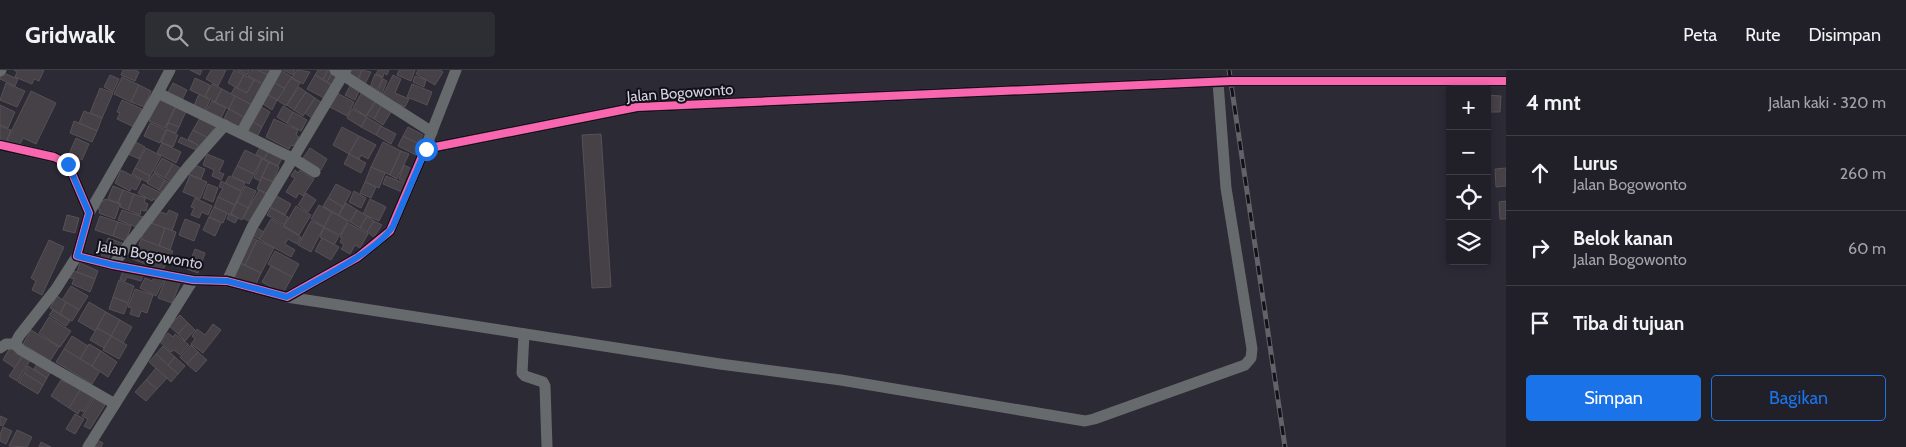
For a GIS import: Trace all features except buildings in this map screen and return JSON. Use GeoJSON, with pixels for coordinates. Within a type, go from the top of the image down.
{"type":"FeatureCollection","features":[{"type":"Feature","properties":{"kind":"street","name":"Jalan Bogowonto"},"geometry":{"type":"LineString","coordinates":[[170,70],[89,213],[77,256],[113,265],[193,280],[227,281],[287,297],[720,364],[841,380],[1085,421],[1245,365],[1251,358],[1252,349],[1226,188],[1218,82]]}},
{"type":"Feature","properties":{"kind":"street"},"geometry":{"type":"LineString","coordinates":[[241,133],[276,70]]}},
{"type":"Feature","properties":{"kind":"street"},"geometry":{"type":"LineString","coordinates":[[287,297],[358,257],[385,236],[393,226],[426,149],[456,70]]}},
{"type":"Feature","properties":{"kind":"street"},"geometry":{"type":"LineString","coordinates":[[227,281],[252,227],[294,159],[341,72],[432,132]]}},
{"type":"Feature","properties":{"kind":"street","name":"Jalan Bogowonto"},"geometry":{"type":"LineString","coordinates":[[426,149],[637,107],[1218,82],[1299,75],[1486,75],[1506,81]]}},
{"type":"Feature","properties":{"kind":"street"},"geometry":{"type":"LineString","coordinates":[[158,93],[294,159],[315,172]]}},
{"type":"Feature","properties":{"kind":"street"},"geometry":{"type":"LineString","coordinates":[[113,265],[187,168],[225,125]]}},
{"type":"Feature","properties":{"kind":"street"},"geometry":{"type":"LineString","coordinates":[[0,145],[66,161],[89,213]]}},
{"type":"Feature","properties":{"kind":"street"},"geometry":{"type":"LineString","coordinates":[[15,344],[19,336],[62,280],[77,256]]}},
{"type":"Feature","properties":{"kind":"street"},"geometry":{"type":"LineString","coordinates":[[88,447],[193,280]]}},
{"type":"Feature","properties":{"kind":"street"},"geometry":{"type":"LineString","coordinates":[[524,334],[522,373],[525,376],[542,382],[545,386],[547,447]]}},
{"type":"Feature","properties":{"kind":"street"},"geometry":{"type":"LineString","coordinates":[[0,348],[6,344],[15,344],[21,350],[116,404]]}},
{"type":"Feature","properties":{"kind":"railway"},"geometry":{"type":"LineString","coordinates":[[1229,70],[1285,447]]}},
{"type":"Feature","properties":{"kind":"cycle path"},"geometry":{"type":"LineString","coordinates":[[0,145],[54,157],[68,164],[89,213],[77,256],[113,265],[193,280],[227,281],[287,297],[358,257],[390,231],[425,149],[637,107],[1231,81],[1506,81]]}},
{"type":"Feature","properties":{"kind":"route"},"geometry":{"type":"LineString","coordinates":[[68,164],[89,213],[77,256],[113,265],[193,280],[227,281],[287,297],[358,257],[390,231],[426,149]]}}]}
